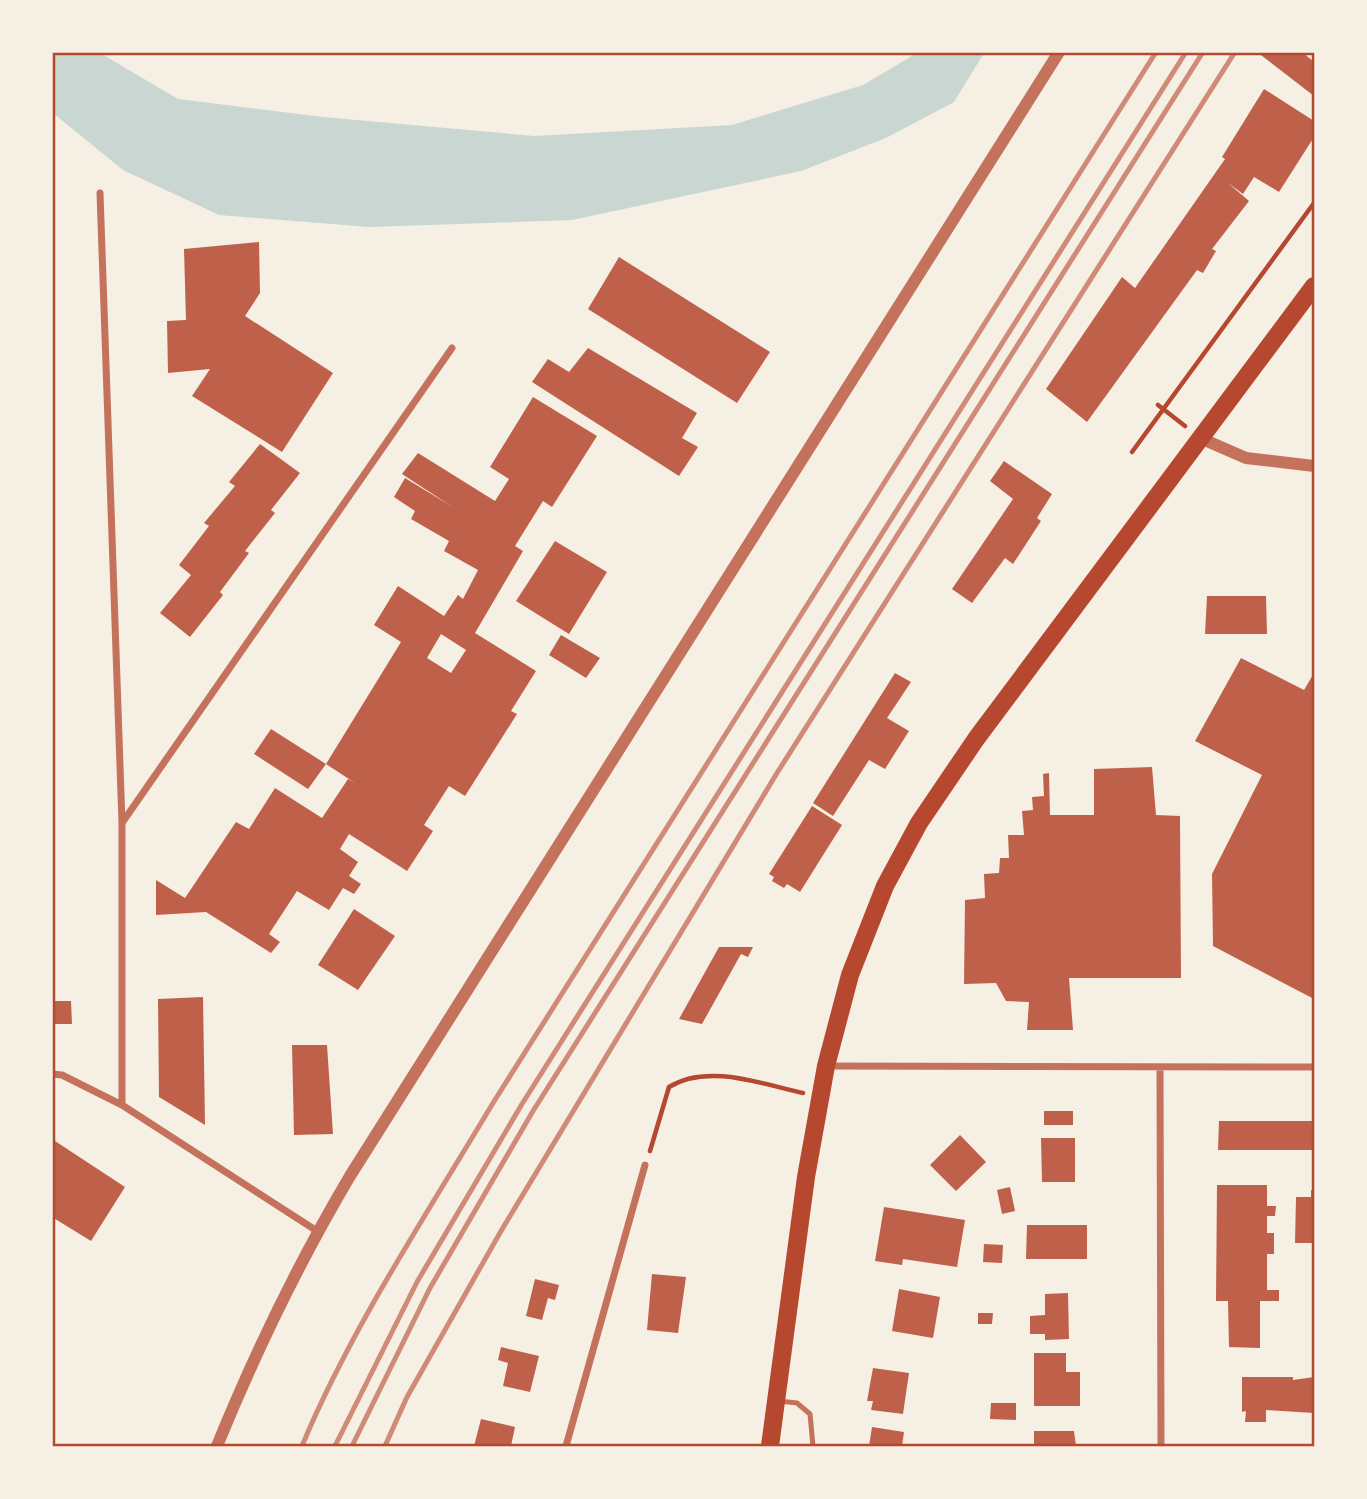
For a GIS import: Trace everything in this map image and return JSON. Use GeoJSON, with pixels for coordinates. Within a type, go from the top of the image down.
{"type":"FeatureCollection","features":[{"type":"Feature","properties":{"kind":"main road"},"geometry":{"type":"LineString","coordinates":[[770,1447],[806,1177],[826,1066],[836,1021],[859,948],[886,886],[919,823],[976,739],[1314,286]]}},
{"type":"Feature","properties":{"kind":"street"},"geometry":{"type":"LineString","coordinates":[[217,1447],[266,1334],[317,1231],[1059,52]]}},
{"type":"Feature","properties":{"kind":"street"},"geometry":{"type":"LineString","coordinates":[[100,193],[122,823],[122,1105]]}},
{"type":"Feature","properties":{"kind":"street"},"geometry":{"type":"LineString","coordinates":[[122,823],[452,348]]}},
{"type":"Feature","properties":{"kind":"street"},"geometry":{"type":"LineString","coordinates":[[1200,438],[1246,458],[1314,466]]}},
{"type":"Feature","properties":{"kind":"street"},"geometry":{"type":"LineString","coordinates":[[826,1066],[1314,1067]]}},
{"type":"Feature","properties":{"kind":"street"},"geometry":{"type":"LineString","coordinates":[[1160,1068],[1161,1447]]}},
{"type":"Feature","properties":{"kind":"street"},"geometry":{"type":"LineString","coordinates":[[52,1074],[62,1075],[122,1105],[317,1231]]}},
{"type":"Feature","properties":{"kind":"street"},"geometry":{"type":"LineString","coordinates":[[566,1447],[645,1165]]}},
{"type":"Feature","properties":{"kind":"lane"},"geometry":{"type":"LineString","coordinates":[[776,1400],[797,1403],[810,1414],[813,1447]]}},
{"type":"Feature","properties":{"kind":"path"},"geometry":{"type":"LineString","coordinates":[[1132,453],[1314,203]]}},
{"type":"Feature","properties":{"kind":"path"},"geometry":{"type":"LineString","coordinates":[[1158,405],[1200,438]]}},
{"type":"Feature","properties":{"kind":"path"},"geometry":{"type":"LineString","coordinates":[[645,1165],[669,1087],[682,1079],[699,1076],[740,1080],[820,1097]]}},
{"type":"Feature","properties":{"kind":"shaded area"},"geometry":{"type":"Polygon","coordinates":[[[52,53],[100,53],[178,99],[323,117],[534,136],[732,125],[863,85],[917,53],[984,53],[954,102],[886,138],[801,171],[572,220],[369,227],[219,215],[123,170],[53,113],[52,53]]]}},
{"type":"Feature","properties":{"kind":"building"},"geometry":{"type":"Polygon","coordinates":[[[1257,52],[1302,52],[1314,62],[1314,96],[1257,52]]]}},
{"type":"Feature","properties":{"kind":"building"},"geometry":{"type":"Polygon","coordinates":[[[1264,89],[1314,121],[1314,137],[1279,192],[1254,177],[1243,194],[1228,183],[1249,201],[1212,249],[1216,251],[1203,273],[1197,270],[1087,422],[1046,389],[1122,277],[1135,288],[1225,159],[1222,157],[1264,89]]]}},
{"type":"Feature","properties":{"kind":"building"},"geometry":{"type":"Polygon","coordinates":[[[259,242],[260,293],[245,316],[333,373],[282,452],[192,396],[210,369],[168,373],[167,321],[186,320],[184,249],[259,242]]]}},
{"type":"Feature","properties":{"kind":"building"},"geometry":{"type":"Polygon","coordinates":[[[619,257],[770,352],[737,403],[588,309],[619,257]]]}},
{"type":"Feature","properties":{"kind":"building"},"geometry":{"type":"Polygon","coordinates":[[[588,348],[697,413],[682,438],[698,447],[679,476],[532,382],[548,359],[569,372],[588,348]]]}},
{"type":"Feature","properties":{"kind":"building"},"geometry":{"type":"Polygon","coordinates":[[[533,397],[597,436],[552,507],[543,501],[515,546],[523,551],[475,633],[536,671],[511,711],[517,714],[465,796],[449,786],[424,825],[433,831],[407,871],[349,834],[340,849],[358,862],[349,876],[361,884],[354,894],[343,888],[329,910],[297,891],[269,934],[280,942],[271,953],[206,912],[156,915],[156,880],[185,898],[236,822],[249,829],[275,788],[322,818],[348,779],[355,783],[326,764],[401,642],[374,625],[398,586],[444,616],[458,595],[463,599],[478,570],[444,551],[449,541],[411,519],[415,511],[394,497],[405,478],[451,506],[402,474],[418,453],[495,501],[509,479],[490,467],[533,397]],[[441,634],[427,658],[451,673],[466,650],[441,634]]]}},
{"type":"Feature","properties":{"kind":"building"},"geometry":{"type":"Polygon","coordinates":[[[260,444],[300,473],[271,510],[275,513],[245,551],[249,553],[220,592],[223,595],[190,637],[160,613],[191,575],[179,565],[209,526],[204,523],[235,486],[229,482],[260,444]]]}},
{"type":"Feature","properties":{"kind":"building"},"geometry":{"type":"Polygon","coordinates":[[[1004,461],[1052,494],[1037,518],[1041,521],[1013,564],[1005,558],[972,603],[952,589],[1013,499],[990,481],[1004,461]]]}},
{"type":"Feature","properties":{"kind":"building"},"geometry":{"type":"Polygon","coordinates":[[[555,541],[607,572],[569,634],[516,601],[555,541]]]}},
{"type":"Feature","properties":{"kind":"building"},"geometry":{"type":"Polygon","coordinates":[[[1207,596],[1266,596],[1267,634],[1205,634],[1207,596]]]}},
{"type":"Feature","properties":{"kind":"building"},"geometry":{"type":"Polygon","coordinates":[[[561,635],[600,658],[586,678],[549,655],[561,635]]]}},
{"type":"Feature","properties":{"kind":"building"},"geometry":{"type":"Polygon","coordinates":[[[1241,658],[1304,690],[1314,673],[1314,999],[1213,946],[1212,874],[1262,775],[1195,741],[1241,658]]]}},
{"type":"Feature","properties":{"kind":"building"},"geometry":{"type":"Polygon","coordinates":[[[895,673],[911,682],[887,718],[909,731],[885,769],[869,760],[833,816],[813,803],[895,673]]]}},
{"type":"Feature","properties":{"kind":"building"},"geometry":{"type":"Polygon","coordinates":[[[271,729],[326,764],[308,789],[254,754],[271,729]]]}},
{"type":"Feature","properties":{"kind":"building"},"geometry":{"type":"Polygon","coordinates":[[[1152,767],[1156,815],[1180,816],[1181,978],[1069,978],[1073,1030],[1027,1030],[1029,1002],[1006,1001],[996,983],[964,984],[965,900],[985,898],[984,874],[999,873],[1000,858],[1009,858],[1008,835],[1024,835],[1022,811],[1033,810],[1032,797],[1044,796],[1043,774],[1049,773],[1050,815],[1094,815],[1094,769],[1152,767]]]}},
{"type":"Feature","properties":{"kind":"building"},"geometry":{"type":"Polygon","coordinates":[[[812,806],[842,825],[800,892],[787,884],[784,888],[772,881],[774,877],[769,874],[812,806]]]}},
{"type":"Feature","properties":{"kind":"building"},"geometry":{"type":"Polygon","coordinates":[[[354,909],[395,936],[358,990],[318,965],[354,909]]]}},
{"type":"Feature","properties":{"kind":"building"},"geometry":{"type":"Polygon","coordinates":[[[719,947],[753,947],[748,957],[741,954],[702,1024],[679,1019],[719,947]]]}},
{"type":"Feature","properties":{"kind":"building"},"geometry":{"type":"Polygon","coordinates":[[[203,997],[205,1125],[159,1097],[158,999],[203,997]]]}},
{"type":"Feature","properties":{"kind":"building"},"geometry":{"type":"Polygon","coordinates":[[[52,1001],[71,1001],[72,1024],[52,1024],[52,1001]]]}},
{"type":"Feature","properties":{"kind":"building"},"geometry":{"type":"Polygon","coordinates":[[[292,1045],[327,1045],[333,1134],[294,1135],[292,1045]]]}},
{"type":"Feature","properties":{"kind":"building"},"geometry":{"type":"Polygon","coordinates":[[[1044,1111],[1073,1111],[1073,1125],[1044,1125],[1044,1111]]]}},
{"type":"Feature","properties":{"kind":"building"},"geometry":{"type":"Polygon","coordinates":[[[1219,1121],[1314,1121],[1314,1150],[1218,1150],[1219,1121]]]}},
{"type":"Feature","properties":{"kind":"building"},"geometry":{"type":"Polygon","coordinates":[[[960,1135],[986,1162],[956,1191],[930,1165],[960,1135]]]}},
{"type":"Feature","properties":{"kind":"building"},"geometry":{"type":"Polygon","coordinates":[[[1041,1138],[1075,1138],[1075,1182],[1042,1182],[1041,1138]]]}},
{"type":"Feature","properties":{"kind":"building"},"geometry":{"type":"Polygon","coordinates":[[[55,1141],[125,1187],[91,1241],[52,1217],[55,1141]]]}},
{"type":"Feature","properties":{"kind":"building"},"geometry":{"type":"Polygon","coordinates":[[[1217,1185],[1267,1185],[1267,1206],[1276,1206],[1275,1216],[1267,1216],[1267,1233],[1274,1233],[1274,1254],[1267,1254],[1267,1290],[1279,1290],[1279,1301],[1260,1301],[1260,1348],[1229,1347],[1228,1301],[1216,1301],[1217,1185]]]}},
{"type":"Feature","properties":{"kind":"building"},"geometry":{"type":"Polygon","coordinates":[[[1010,1187],[1015,1211],[1002,1214],[997,1190],[1010,1187]]]}},
{"type":"Feature","properties":{"kind":"building"},"geometry":{"type":"Polygon","coordinates":[[[1311,1190],[1314,1191],[1314,1243],[1295,1243],[1296,1197],[1311,1197],[1311,1190]]]}},
{"type":"Feature","properties":{"kind":"building"},"geometry":{"type":"Polygon","coordinates":[[[884,1207],[965,1220],[957,1267],[903,1259],[902,1265],[875,1261],[884,1207]]]}},
{"type":"Feature","properties":{"kind":"building"},"geometry":{"type":"Polygon","coordinates":[[[1027,1225],[1087,1225],[1087,1259],[1026,1259],[1027,1225]]]}},
{"type":"Feature","properties":{"kind":"building"},"geometry":{"type":"Polygon","coordinates":[[[984,1244],[1003,1245],[1002,1263],[983,1262],[984,1244]]]}},
{"type":"Feature","properties":{"kind":"building"},"geometry":{"type":"Polygon","coordinates":[[[652,1274],[686,1277],[678,1333],[647,1330],[652,1274]]]}},
{"type":"Feature","properties":{"kind":"building"},"geometry":{"type":"Polygon","coordinates":[[[535,1279],[559,1285],[555,1300],[548,1298],[542,1320],[526,1316],[535,1279]]]}},
{"type":"Feature","properties":{"kind":"building"},"geometry":{"type":"Polygon","coordinates":[[[899,1289],[940,1297],[933,1338],[892,1331],[899,1289]]]}},
{"type":"Feature","properties":{"kind":"building"},"geometry":{"type":"Polygon","coordinates":[[[1068,1293],[1069,1339],[1045,1340],[1045,1334],[1030,1334],[1030,1316],[1045,1315],[1045,1294],[1068,1293]]]}},
{"type":"Feature","properties":{"kind":"building"},"geometry":{"type":"Polygon","coordinates":[[[978,1313],[993,1313],[992,1324],[978,1324],[978,1313]]]}},
{"type":"Feature","properties":{"kind":"building"},"geometry":{"type":"Polygon","coordinates":[[[501,1347],[539,1356],[530,1392],[503,1386],[508,1363],[498,1360],[501,1347]]]}},
{"type":"Feature","properties":{"kind":"building"},"geometry":{"type":"Polygon","coordinates":[[[1034,1353],[1066,1353],[1066,1372],[1080,1372],[1080,1406],[1034,1406],[1034,1353]]]}},
{"type":"Feature","properties":{"kind":"building"},"geometry":{"type":"Polygon","coordinates":[[[873,1368],[909,1373],[903,1414],[871,1410],[873,1401],[867,1401],[873,1368]]]}},
{"type":"Feature","properties":{"kind":"building"},"geometry":{"type":"Polygon","coordinates":[[[1242,1377],[1293,1377],[1293,1380],[1314,1377],[1314,1413],[1266,1410],[1266,1422],[1245,1422],[1246,1411],[1242,1412],[1242,1377]]]}},
{"type":"Feature","properties":{"kind":"building"},"geometry":{"type":"Polygon","coordinates":[[[991,1403],[1016,1403],[1016,1420],[990,1419],[991,1403]]]}},
{"type":"Feature","properties":{"kind":"building"},"geometry":{"type":"Polygon","coordinates":[[[481,1419],[515,1427],[511,1446],[474,1446],[481,1419]]]}},
{"type":"Feature","properties":{"kind":"building"},"geometry":{"type":"Polygon","coordinates":[[[872,1427],[904,1432],[902,1446],[869,1446],[872,1427]]]}},
{"type":"Feature","properties":{"kind":"building"},"geometry":{"type":"Polygon","coordinates":[[[1034,1431],[1074,1431],[1076,1446],[1034,1446],[1034,1431]]]}},
{"type":"Feature","properties":{"kind":"railway"},"geometry":{"type":"LineString","coordinates":[[302,1446],[321,1402],[366,1315],[493,1103],[1156,52]]}},
{"type":"Feature","properties":{"kind":"railway"},"geometry":{"type":"LineString","coordinates":[[335,1446],[417,1282],[522,1104],[1186,52]]}},
{"type":"Feature","properties":{"kind":"railway"},"geometry":{"type":"LineString","coordinates":[[352,1446],[430,1288],[533,1111],[1203,52]]}},
{"type":"Feature","properties":{"kind":"railway"},"geometry":{"type":"LineString","coordinates":[[385,1446],[407,1397],[501,1231],[777,773],[1235,52]]}}]}
